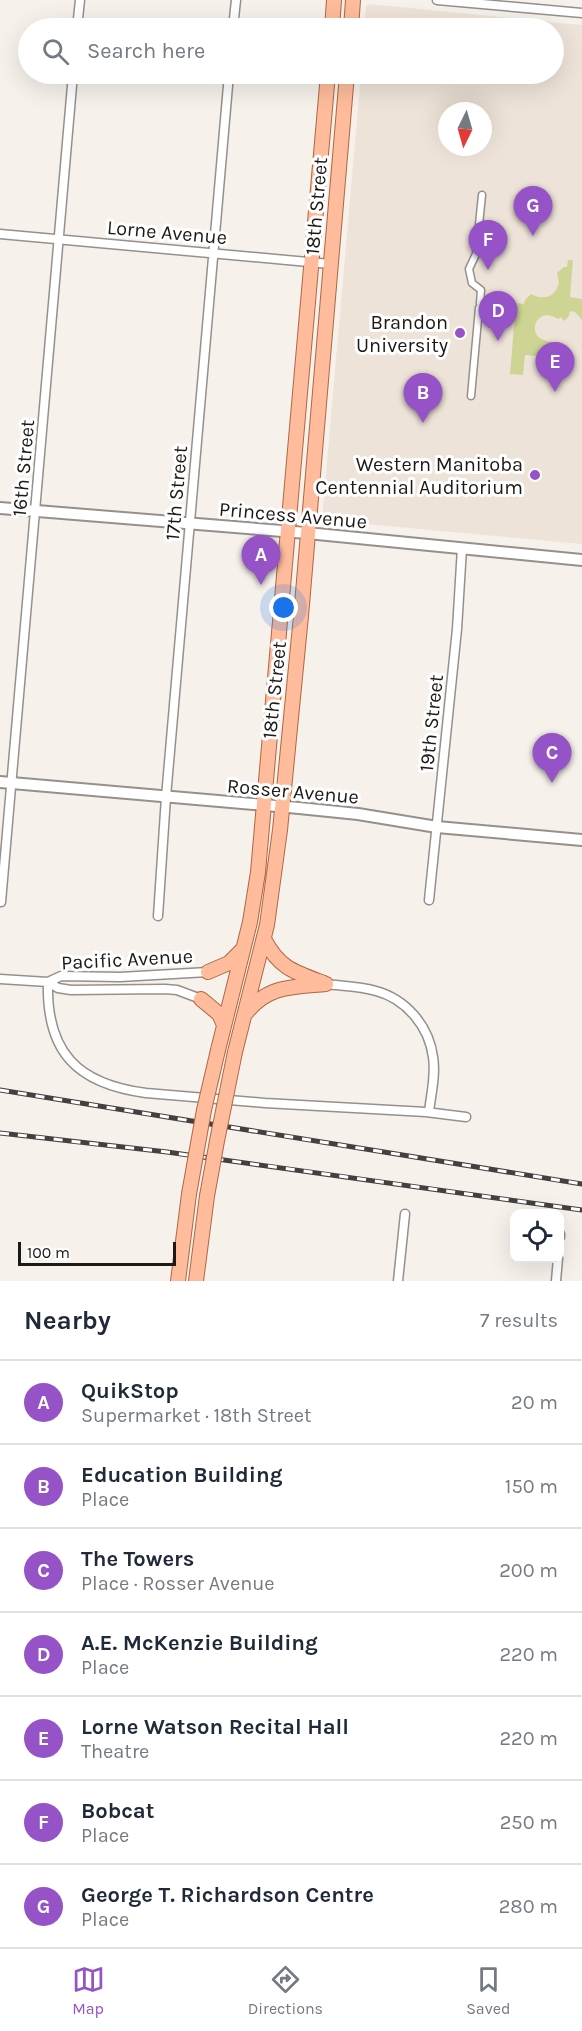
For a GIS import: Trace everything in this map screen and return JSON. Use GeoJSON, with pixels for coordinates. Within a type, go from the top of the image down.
{"type":"FeatureCollection","features":[{"type":"Feature","properties":{"kind":"main road"},"geometry":{"type":"LineString","coordinates":[[333,18],[334,0]]}},
{"type":"Feature","properties":{"kind":"main road"},"geometry":{"type":"LineString","coordinates":[[352,18],[353,0]]}},
{"type":"Feature","properties":{"kind":"main road","name":"18th Street"},"geometry":{"type":"LineString","coordinates":[[178,1281],[189,1194],[204,1110],[255,896],[265,805],[327,84]]}},
{"type":"Feature","properties":{"kind":"main road","name":"18th Street"},"geometry":{"type":"LineString","coordinates":[[196,1281],[217,1140],[235,1052],[264,939],[273,887],[346,84]]}},
{"type":"Feature","properties":{"kind":"main road"},"geometry":{"type":"LineString","coordinates":[[264,939],[279,961],[299,974],[326,984]]}},
{"type":"Feature","properties":{"kind":"main road"},"geometry":{"type":"LineString","coordinates":[[208,972],[229,963],[244,946]]}},
{"type":"Feature","properties":{"kind":"main road"},"geometry":{"type":"LineString","coordinates":[[246,1013],[260,998],[276,990],[326,984]]}},
{"type":"Feature","properties":{"kind":"main road"},"geometry":{"type":"LineString","coordinates":[[201,999],[219,1014],[224,1025]]}},
{"type":"Feature","properties":{"kind":"street"},"geometry":{"type":"LineString","coordinates":[[78,18],[80,0]]}},
{"type":"Feature","properties":{"kind":"street"},"geometry":{"type":"LineString","coordinates":[[234,18],[236,0]]}},
{"type":"Feature","properties":{"kind":"street"},"geometry":{"type":"LineString","coordinates":[[437,0],[582,13]]}},
{"type":"Feature","properties":{"kind":"street","name":"16th Street"},"geometry":{"type":"LineString","coordinates":[[1,902],[6,782],[36,511],[72,84]]}},
{"type":"Feature","properties":{"kind":"street","name":"17th Street"},"geometry":{"type":"LineString","coordinates":[[158,915],[166,797],[228,84]]}},
{"type":"Feature","properties":{"kind":"street"},"geometry":{"type":"LineString","coordinates":[[471,396],[481,290],[472,283],[469,273],[470,264],[476,254],[482,195]]}},
{"type":"Feature","properties":{"kind":"street","name":"Lorne Avenue"},"geometry":{"type":"LineString","coordinates":[[0,234],[330,264]]}},
{"type":"Feature","properties":{"kind":"street","name":"Princess Avenue"},"geometry":{"type":"LineString","coordinates":[[0,508],[307,533],[582,560]]}},
{"type":"Feature","properties":{"kind":"street","name":"19th Street"},"geometry":{"type":"LineString","coordinates":[[429,900],[457,629],[462,548]]}},
{"type":"Feature","properties":{"kind":"street","name":"Rosser Avenue"},"geometry":{"type":"LineString","coordinates":[[6,782],[358,814],[437,827],[582,840]]}},
{"type":"Feature","properties":{"kind":"street","name":"Pacific Avenue"},"geometry":{"type":"LineString","coordinates":[[48,982],[61,976],[120,977],[208,972]]}},
{"type":"Feature","properties":{"kind":"street","name":"Pacific Avenue"},"geometry":{"type":"LineString","coordinates":[[0,979],[48,982],[58,988],[71,990],[177,990],[201,999]]}},
{"type":"Feature","properties":{"kind":"street"},"geometry":{"type":"LineString","coordinates":[[48,982],[49,1014],[58,1042],[75,1065],[103,1083],[146,1093],[265,1103],[429,1112],[466,1117]]}},
{"type":"Feature","properties":{"kind":"street"},"geometry":{"type":"LineString","coordinates":[[326,984],[376,991],[406,1006],[415,1016],[430,1042],[433,1056],[434,1069],[429,1112]]}},
{"type":"Feature","properties":{"kind":"street"},"geometry":{"type":"LineString","coordinates":[[398,1281],[405,1214]]}},
{"type":"Feature","properties":{"kind":"street"},"geometry":{"type":"LineString","coordinates":[[556,1281],[558,1263]]}},
{"type":"Feature","properties":{"kind":"shaded area","name":"Brandon University"},"geometry":{"type":"Polygon","coordinates":[[[369,4],[511,18],[365,18],[366,6],[369,4]]]}},
{"type":"Feature","properties":{"kind":"shaded area","name":"Brandon University"},"geometry":{"type":"Polygon","coordinates":[[[564,23],[582,25],[582,544],[322,520],[360,84],[564,84],[564,23]]]}},
{"type":"Feature","properties":{"kind":"green space"},"geometry":{"type":"Polygon","coordinates":[[[568,260],[573,260],[570,297],[582,299],[582,320],[575,312],[570,311],[564,321],[561,317],[558,319],[544,316],[536,322],[535,327],[539,337],[551,342],[563,343],[563,346],[567,347],[566,358],[557,358],[554,353],[549,357],[525,355],[523,375],[510,374],[516,303],[524,304],[531,294],[545,297],[555,292],[559,283],[557,273],[567,267],[568,260]]]}},
{"type":"Feature","properties":{"kind":"railway"},"geometry":{"type":"LineString","coordinates":[[0,1090],[582,1184]]}},
{"type":"Feature","properties":{"kind":"railway"},"geometry":{"type":"LineString","coordinates":[[0,1133],[167,1152],[582,1210]]}},
{"type":"Feature","properties":{"kind":"place","name":"George T. Richardson Centre"},"geometry":{"type":"Point","coordinates":[533,236]}},
{"type":"Feature","properties":{"kind":"place","name":"Bobcat"},"geometry":{"type":"Point","coordinates":[488,270]}},
{"type":"Feature","properties":{"kind":"place","name":"Brandon University"},"geometry":{"type":"Point","coordinates":[460,333]}},
{"type":"Feature","properties":{"kind":"place","name":"A.E. McKenzie Building"},"geometry":{"type":"Point","coordinates":[498,341]}},
{"type":"Feature","properties":{"kind":"place","name":"Lorne Watson Recital Hall"},"geometry":{"type":"Point","coordinates":[555,392]}},
{"type":"Feature","properties":{"kind":"place","name":"Education Building"},"geometry":{"type":"Point","coordinates":[423,423]}},
{"type":"Feature","properties":{"kind":"place","name":"Western Manitoba Centennial Auditorium"},"geometry":{"type":"Point","coordinates":[535,475]}},
{"type":"Feature","properties":{"kind":"place","name":"QuikStop"},"geometry":{"type":"Point","coordinates":[261,585]}},
{"type":"Feature","properties":{"kind":"place","name":"The Towers"},"geometry":{"type":"Point","coordinates":[552,783]}}]}
